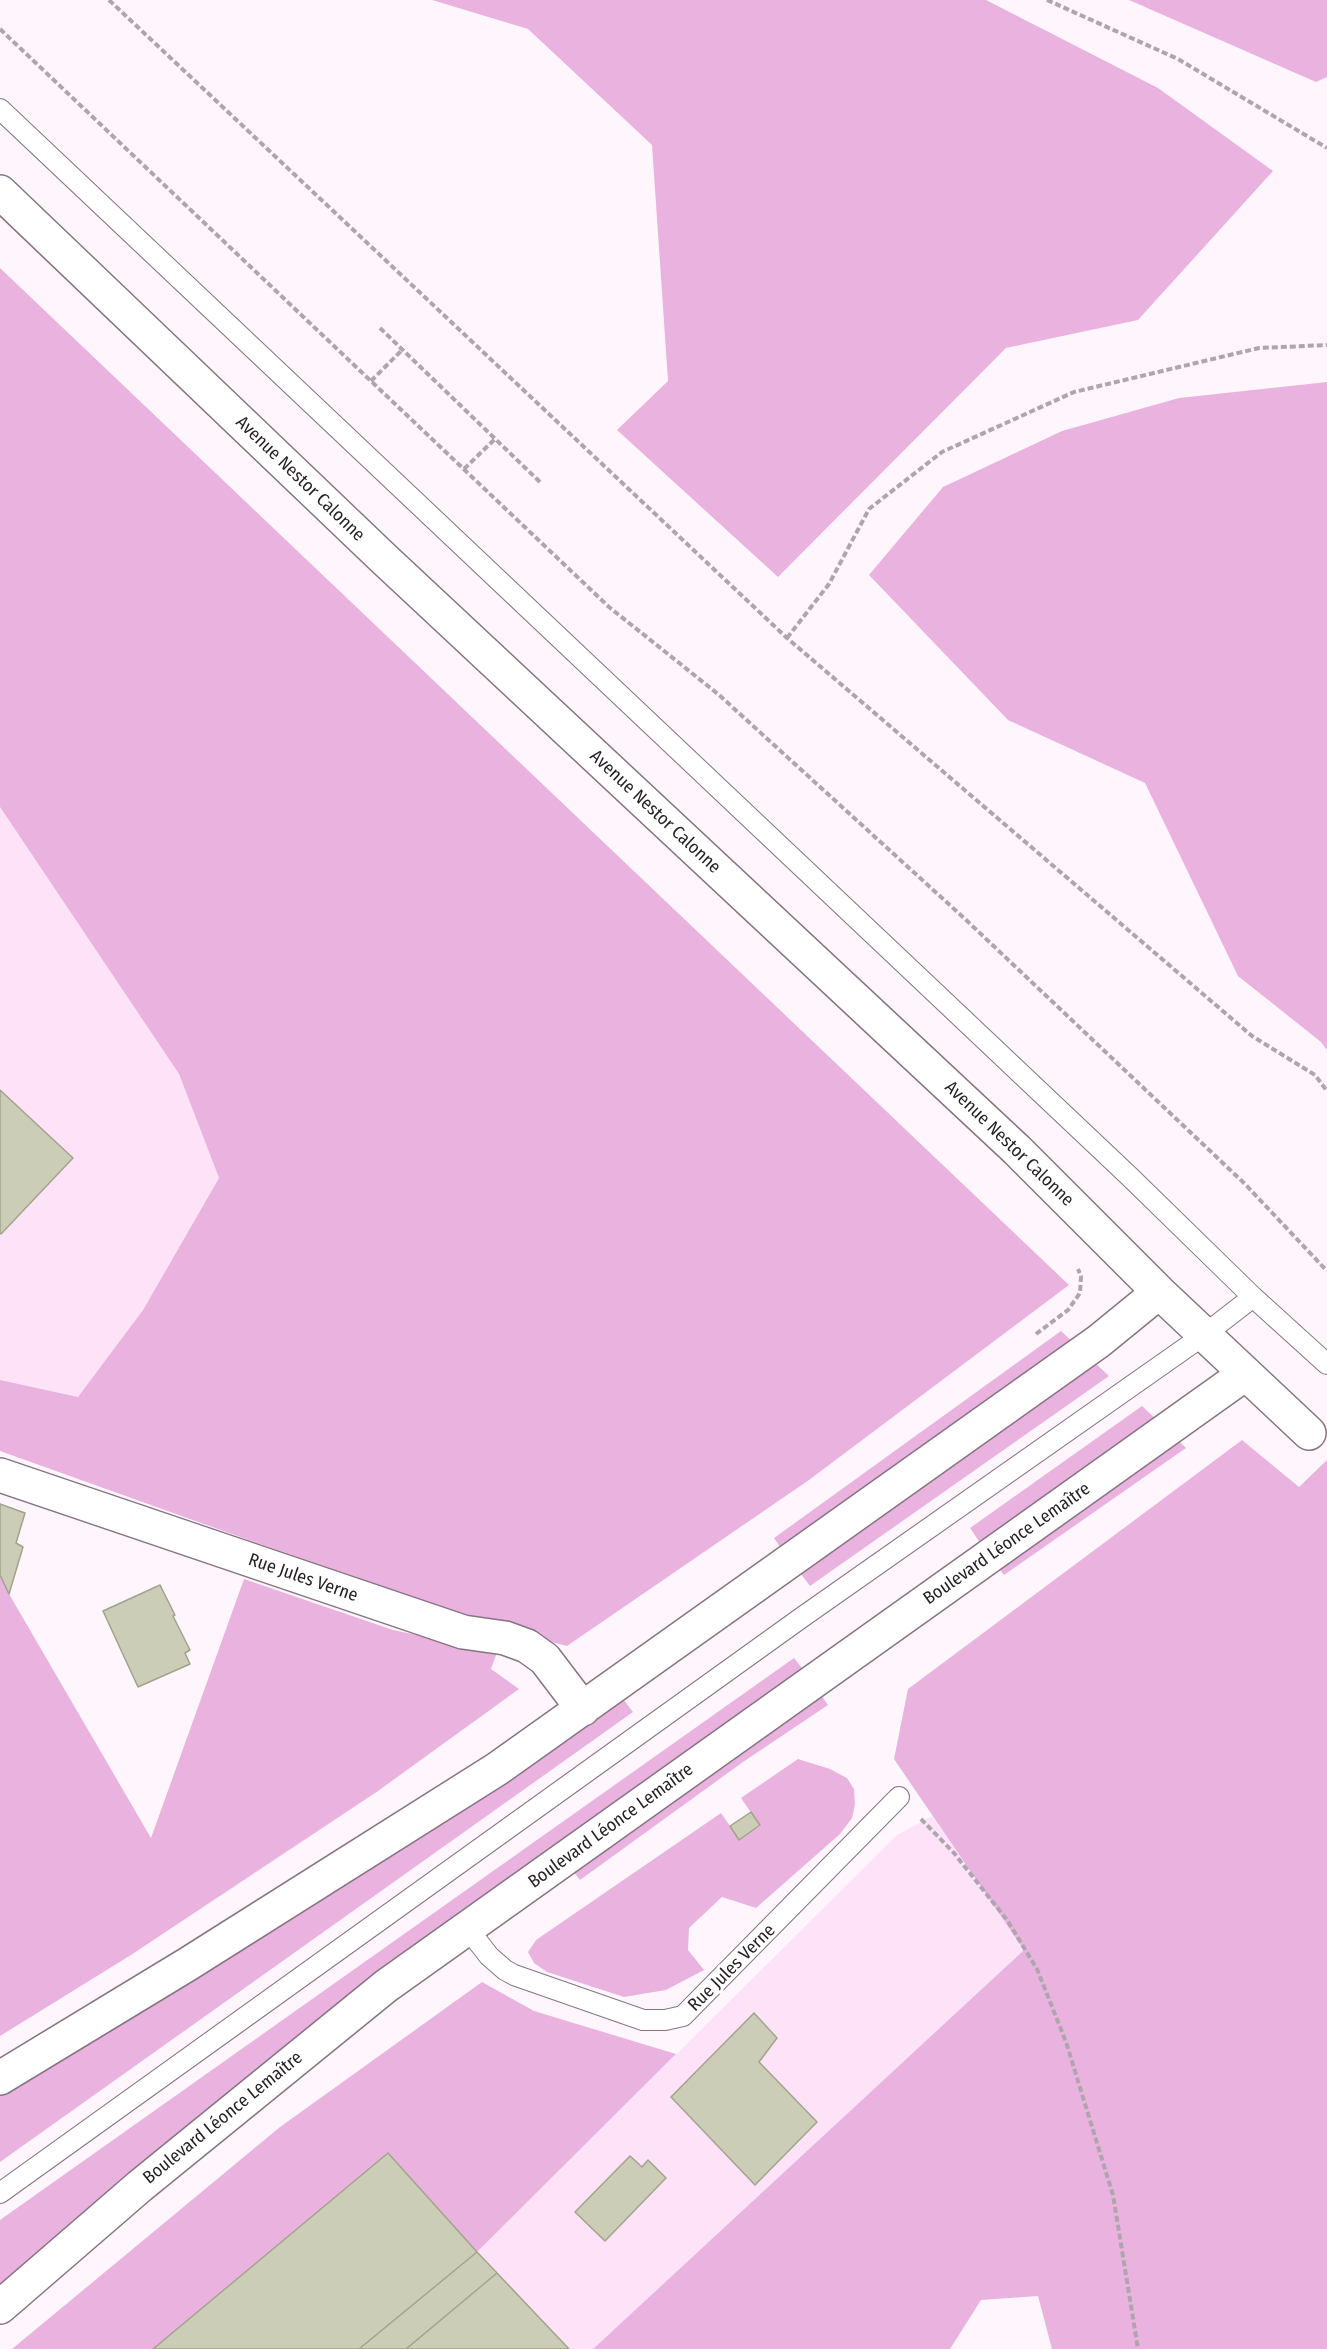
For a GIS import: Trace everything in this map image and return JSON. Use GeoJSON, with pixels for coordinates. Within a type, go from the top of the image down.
{"type":"FeatureCollection","features":[{"type":"Feature","properties":{"kind":"street","name":"Avenue Nestor Calonne"},"geometry":{"type":"LineString","coordinates":[[0,192],[382,557],[1017,1150],[1159,1293],[1309,1433]]}},
{"type":"Feature","properties":{"kind":"street"},"geometry":{"type":"LineString","coordinates":[[0,2078],[403,1830],[497,1769],[1089,1348],[1159,1293]]}},
{"type":"Feature","properties":{"kind":"street","name":"Boulevard Léonce Lemaître"},"geometry":{"type":"LineString","coordinates":[[0,2307],[140,2186],[376,1993],[1245,1374]]}},
{"type":"Feature","properties":{"kind":"street","name":"Rue Jules Verne"},"geometry":{"type":"LineString","coordinates":[[0,1475],[463,1632],[506,1638],[527,1647],[545,1659],[583,1709]]}},
{"type":"Feature","properties":{"kind":"lane"},"geometry":{"type":"LineString","coordinates":[[0,109],[1129,1176],[1253,1297],[1327,1364]]}},
{"type":"Feature","properties":{"kind":"lane"},"geometry":{"type":"LineString","coordinates":[[0,2193],[801,1618],[1204,1335],[1253,1297]]}},
{"type":"Feature","properties":{"kind":"lane","name":"Rue Jules Verne"},"geometry":{"type":"LineString","coordinates":[[468,1929],[489,1956],[514,1975],[643,2020],[665,2020],[684,2016],[899,1797]]}},
{"type":"Feature","properties":{"kind":"path"},"geometry":{"type":"LineString","coordinates":[[109,0],[787,639],[1252,1036],[1315,1075],[1327,1091]]}},
{"type":"Feature","properties":{"kind":"path"},"geometry":{"type":"LineString","coordinates":[[1047,0],[1178,59],[1327,148]]}},
{"type":"Feature","properties":{"kind":"path"},"geometry":{"type":"LineString","coordinates":[[0,29],[609,607],[718,694],[963,918],[1245,1184],[1327,1271]]}},
{"type":"Feature","properties":{"kind":"path"},"geometry":{"type":"LineString","coordinates":[[380,328],[542,483]]}},
{"type":"Feature","properties":{"kind":"path"},"geometry":{"type":"LineString","coordinates":[[787,639],[829,584],[869,509],[942,452],[1074,392],[1259,348],[1327,345]]}},
{"type":"Feature","properties":{"kind":"path"},"geometry":{"type":"LineString","coordinates":[[371,381],[403,349]]}},
{"type":"Feature","properties":{"kind":"path"},"geometry":{"type":"LineString","coordinates":[[464,469],[495,439]]}},
{"type":"Feature","properties":{"kind":"path"},"geometry":{"type":"LineString","coordinates":[[1068,1310],[1080,1293],[1081,1276],[1075,1259]]}},
{"type":"Feature","properties":{"kind":"path"},"geometry":{"type":"LineString","coordinates":[[899,1797],[954,1853],[1006,1920],[1036,1970],[1066,2042],[1113,2195],[1138,2349]]}},
{"type":"Feature","properties":{"kind":"shaded area"},"geometry":{"type":"Polygon","coordinates":[[[432,0],[986,0],[1158,88],[1273,171],[1138,320],[1006,348],[778,577],[617,430],[668,381],[652,145],[528,29],[432,0]]]}},
{"type":"Feature","properties":{"kind":"shaded area"},"geometry":{"type":"Polygon","coordinates":[[[1129,0],[1327,0],[1327,77],[1316,82],[1129,0]]]}},
{"type":"Feature","properties":{"kind":"shaded area"},"geometry":{"type":"Polygon","coordinates":[[[0,268],[1069,1285],[809,1480],[567,1646],[521,1634],[0,1451],[0,1380],[78,1397],[143,1310],[219,1178],[179,1074],[0,807],[0,268]]]}},
{"type":"Feature","properties":{"kind":"shaded area"},"geometry":{"type":"Polygon","coordinates":[[[1327,382],[1327,1050],[1321,1042],[1238,976],[1145,783],[1008,720],[869,575],[943,487],[1062,431],[1179,398],[1327,382]]]}},
{"type":"Feature","properties":{"kind":"shaded area"},"geometry":{"type":"Polygon","coordinates":[[[0,807],[179,1074],[219,1178],[143,1310],[78,1398],[0,1380],[0,807]]]}},
{"type":"Feature","properties":{"kind":"shaded area"},"geometry":{"type":"Polygon","coordinates":[[[1061,1331],[1074,1343],[783,1551],[774,1538],[1061,1331]]]}},
{"type":"Feature","properties":{"kind":"shaded area"},"geometry":{"type":"Polygon","coordinates":[[[1093,1361],[1109,1376],[810,1586],[797,1569],[1093,1361]]]}},
{"type":"Feature","properties":{"kind":"shaded area"},"geometry":{"type":"Polygon","coordinates":[[[1142,1406],[1159,1422],[983,1547],[970,1528],[1142,1406]]]}},
{"type":"Feature","properties":{"kind":"shaded area"},"geometry":{"type":"Polygon","coordinates":[[[1177,1439],[1186,1448],[1004,1575],[997,1566],[1177,1439]]]}},
{"type":"Feature","properties":{"kind":"shaded area"},"geometry":{"type":"Polygon","coordinates":[[[1242,1440],[1299,1487],[1327,1460],[1327,2349],[1052,2349],[1038,2296],[981,2300],[950,2349],[593,2349],[1024,1950],[894,1759],[908,1689],[1242,1440]]]}},
{"type":"Feature","properties":{"kind":"shaded area"},"geometry":{"type":"Polygon","coordinates":[[[0,1575],[151,1838],[244,1579],[393,1630],[431,1638],[499,1647],[491,1669],[519,1689],[378,1791],[131,1955],[0,2036],[0,1575]]]}},
{"type":"Feature","properties":{"kind":"shaded area"},"geometry":{"type":"Polygon","coordinates":[[[794,1658],[805,1672],[0,2291],[0,2220],[794,1658]]]}},
{"type":"Feature","properties":{"kind":"shaded area"},"geometry":{"type":"Polygon","coordinates":[[[819,1692],[828,1705],[743,1762],[580,1880],[570,1867],[819,1692]]]}},
{"type":"Feature","properties":{"kind":"shaded area"},"geometry":{"type":"Polygon","coordinates":[[[620,1695],[633,1712],[0,2162],[0,2095],[620,1695]]]}},
{"type":"Feature","properties":{"kind":"shaded area"},"geometry":{"type":"Polygon","coordinates":[[[798,1759],[830,1769],[847,1778],[854,1789],[855,1804],[852,1818],[840,1834],[756,1908],[722,1897],[689,1928],[688,1950],[704,1970],[666,1990],[624,1997],[547,1972],[534,1963],[528,1952],[536,1940],[721,1813],[739,1839],[760,1826],[741,1798],[798,1759]]]}},
{"type":"Feature","properties":{"kind":"shaded area"},"geometry":{"type":"Polygon","coordinates":[[[932,1816],[1024,1950],[593,2349],[153,2349],[388,2153],[477,2252],[897,1835],[932,1816]]]}},
{"type":"Feature","properties":{"kind":"shaded area"},"geometry":{"type":"Polygon","coordinates":[[[482,1982],[534,2011],[676,2054],[477,2252],[388,2153],[153,2349],[12,2349],[280,2127],[482,1982]]]}},
{"type":"Feature","properties":{"kind":"building"},"geometry":{"type":"Polygon","coordinates":[[[0,1090],[73,1158],[1,1234],[0,1233],[0,1090]]]}},
{"type":"Feature","properties":{"kind":"building"},"geometry":{"type":"Polygon","coordinates":[[[0,1504],[25,1513],[16,1543],[23,1547],[9,1594],[0,1575],[0,1504]]]}},
{"type":"Feature","properties":{"kind":"building"},"geometry":{"type":"Polygon","coordinates":[[[160,1585],[190,1650],[185,1653],[190,1664],[138,1687],[103,1611],[160,1585]]]}},
{"type":"Feature","properties":{"kind":"building"},"geometry":{"type":"Polygon","coordinates":[[[751,1812],[760,1825],[739,1840],[730,1826],[751,1812]]]}},
{"type":"Feature","properties":{"kind":"building"},"geometry":{"type":"Polygon","coordinates":[[[754,2013],[777,2038],[759,2062],[817,2122],[755,2185],[671,2097],[754,2013]]]}},
{"type":"Feature","properties":{"kind":"building"},"geometry":{"type":"Polygon","coordinates":[[[388,2153],[477,2252],[359,2349],[153,2349],[388,2153]]]}},
{"type":"Feature","properties":{"kind":"building"},"geometry":{"type":"Polygon","coordinates":[[[630,2156],[642,2167],[648,2160],[666,2178],[605,2241],[575,2212],[630,2156]]]}},
{"type":"Feature","properties":{"kind":"building"},"geometry":{"type":"Polygon","coordinates":[[[477,2252],[497,2273],[406,2349],[359,2349],[477,2252]]]}},
{"type":"Feature","properties":{"kind":"building"},"geometry":{"type":"Polygon","coordinates":[[[497,2273],[569,2349],[406,2349],[497,2273]]]}}]}
